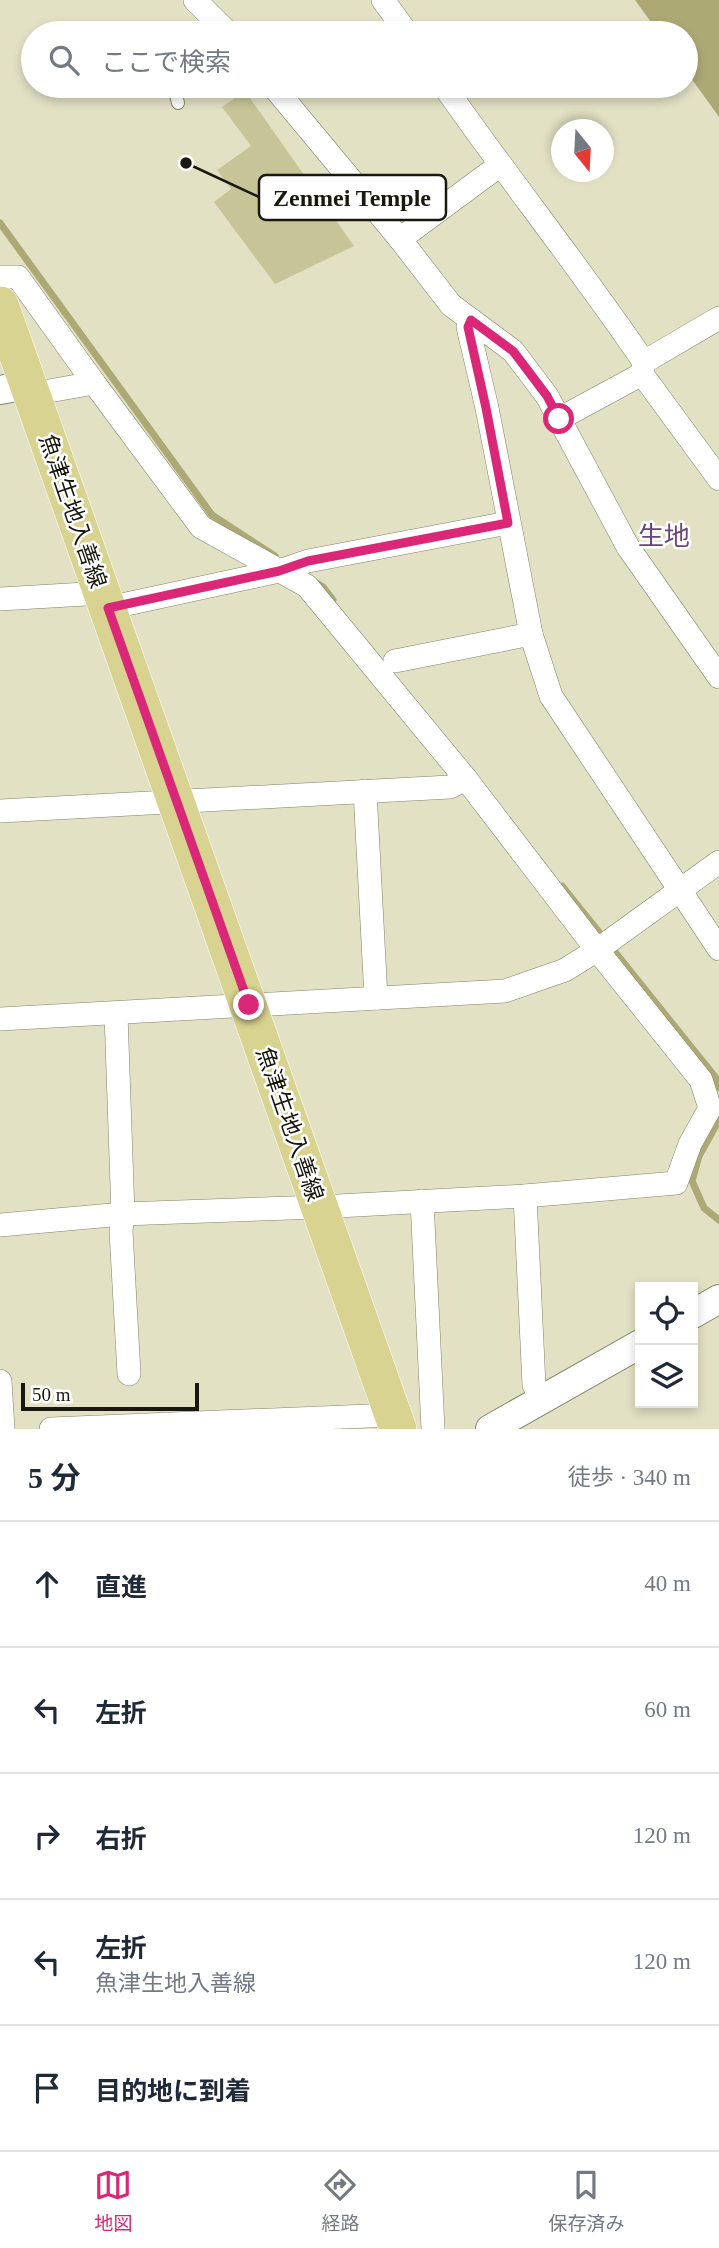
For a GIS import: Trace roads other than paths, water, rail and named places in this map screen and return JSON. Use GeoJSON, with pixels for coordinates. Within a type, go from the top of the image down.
{"type":"FeatureCollection","features":[{"type":"Feature","properties":{"kind":"main road","name":"魚津生地入善線"},"geometry":{"type":"LineString","coordinates":[[0,305],[20,390],[105,601],[396,1422]]}},
{"type":"Feature","properties":{"kind":"street"},"geometry":{"type":"LineString","coordinates":[[195,0],[213,21]]}},
{"type":"Feature","properties":{"kind":"street"},"geometry":{"type":"LineString","coordinates":[[383,0],[398,21]]}},
{"type":"Feature","properties":{"kind":"street"},"geometry":{"type":"LineString","coordinates":[[283,98],[452,305],[513,351],[547,396],[628,547],[719,677]]}},
{"type":"Feature","properties":{"kind":"street"},"geometry":{"type":"LineString","coordinates":[[453,98],[601,300],[643,368],[719,479]]}},
{"type":"Feature","properties":{"kind":"street"},"geometry":{"type":"LineString","coordinates":[[400,239],[500,165]]}},
{"type":"Feature","properties":{"kind":"street"},"geometry":{"type":"LineString","coordinates":[[0,277],[18,277],[201,527],[307,586],[466,779],[701,1080],[710,1108],[690,1144],[676,1183],[319,1207],[123,1214],[0,1225]]}},
{"type":"Feature","properties":{"kind":"street"},"geometry":{"type":"LineString","coordinates":[[559,419],[719,318]]}},
{"type":"Feature","properties":{"kind":"street"},"geometry":{"type":"LineString","coordinates":[[471,320],[468,327],[531,634],[551,696],[719,949]]}},
{"type":"Feature","properties":{"kind":"street"},"geometry":{"type":"LineString","coordinates":[[20,390],[94,383]]}},
{"type":"Feature","properties":{"kind":"street"},"geometry":{"type":"LineString","coordinates":[[0,599],[105,601],[279,571],[308,561],[508,523]]}},
{"type":"Feature","properties":{"kind":"street"},"geometry":{"type":"LineString","coordinates":[[395,661],[531,634]]}},
{"type":"Feature","properties":{"kind":"street"},"geometry":{"type":"LineString","coordinates":[[0,811],[365,792],[450,786],[466,779]]}},
{"type":"Feature","properties":{"kind":"street"},"geometry":{"type":"LineString","coordinates":[[365,792],[376,999]]}},
{"type":"Feature","properties":{"kind":"street"},"geometry":{"type":"LineString","coordinates":[[0,1019],[505,991],[565,970],[719,862]]}},
{"type":"Feature","properties":{"kind":"street"},"geometry":{"type":"LineString","coordinates":[[116,1014],[123,1214],[121,1231],[129,1374]]}},
{"type":"Feature","properties":{"kind":"street"},"geometry":{"type":"LineString","coordinates":[[525,1195],[534,1385],[542,1400]]}},
{"type":"Feature","properties":{"kind":"street"},"geometry":{"type":"LineString","coordinates":[[422,1201],[433,1429]]}},
{"type":"Feature","properties":{"kind":"street"},"geometry":{"type":"LineString","coordinates":[[698,1311],[719,1298]]}},
{"type":"Feature","properties":{"kind":"street"},"geometry":{"type":"LineString","coordinates":[[490,1429],[638,1345]]}},
{"type":"Feature","properties":{"kind":"street"},"geometry":{"type":"LineString","coordinates":[[0,1381],[3,1429]]}},
{"type":"Feature","properties":{"kind":"street"},"geometry":{"type":"LineString","coordinates":[[51,1429],[396,1422]]}},
{"type":"Feature","properties":{"kind":"lane"},"geometry":{"type":"LineString","coordinates":[[177,98],[178,103]]}},
{"type":"Feature","properties":{"kind":"waterway"},"geometry":{"type":"LineString","coordinates":[[0,223],[212,515],[275,556]]}},
{"type":"Feature","properties":{"kind":"waterway"},"geometry":{"type":"LineString","coordinates":[[315,582],[323,587],[333,600]]}},
{"type":"Feature","properties":{"kind":"waterway"},"geometry":{"type":"LineString","coordinates":[[562,886],[716,1078],[719,1088]]}},
{"type":"Feature","properties":{"kind":"waterway"},"geometry":{"type":"LineString","coordinates":[[719,1120],[699,1156],[692,1181],[704,1208],[719,1220]]}},
{"type":"Feature","properties":{"kind":"place","name":"Zenmei Temple"},"geometry":{"type":"Point","coordinates":[186,163]}},
{"type":"Feature","properties":{"kind":"district","name":"生地"},"geometry":{"type":"Point","coordinates":[664,536]}}]}
